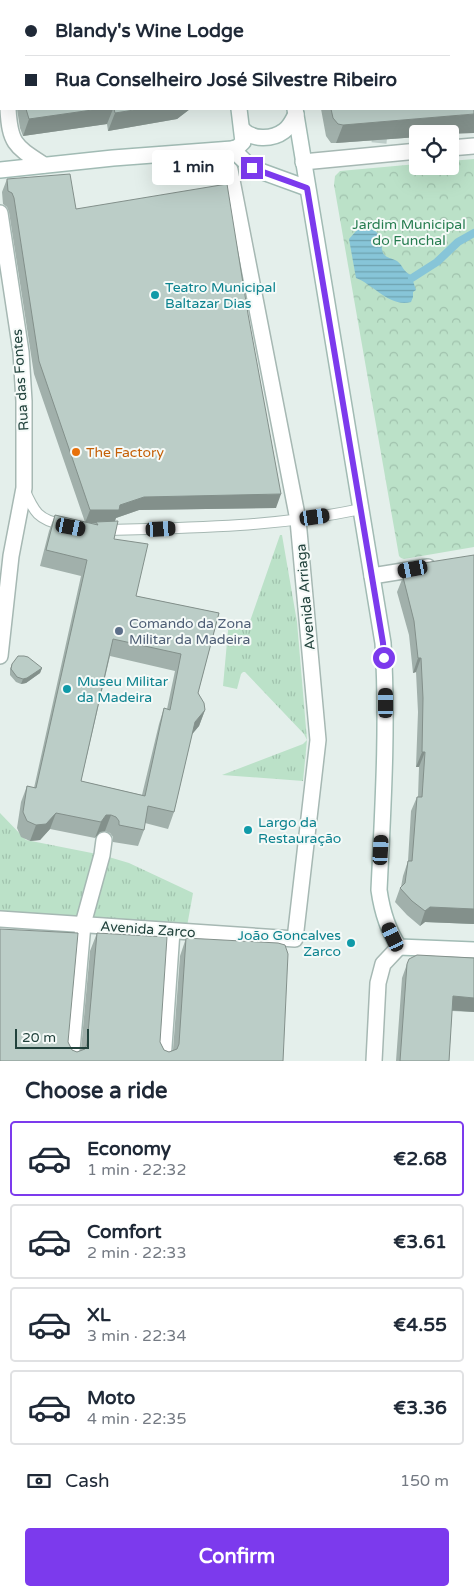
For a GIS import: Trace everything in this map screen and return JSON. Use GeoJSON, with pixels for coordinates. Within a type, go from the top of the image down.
{"type":"FeatureCollection","features":[{"type":"Feature","properties":{"kind":"street"},"geometry":{"type":"LineString","coordinates":[[8,110],[9,129],[12,137],[25,153],[44,165]]}},
{"type":"Feature","properties":{"kind":"street"},"geometry":{"type":"LineString","coordinates":[[2,173],[44,165],[232,149],[238,147],[243,142],[239,110]]}},
{"type":"Feature","properties":{"kind":"street"},"geometry":{"type":"LineString","coordinates":[[242,129],[246,133],[259,138],[271,137],[285,131],[292,122],[295,111]]}},
{"type":"Feature","properties":{"kind":"street"},"geometry":{"type":"LineString","coordinates":[[295,111],[383,643],[386,687],[386,750],[379,890],[387,925],[399,947]]}},
{"type":"Feature","properties":{"kind":"street"},"geometry":{"type":"LineString","coordinates":[[459,147],[474,146]]}},
{"type":"Feature","properties":{"kind":"street"},"geometry":{"type":"LineString","coordinates":[[232,149],[252,168],[307,188]]}},
{"type":"Feature","properties":{"kind":"street"},"geometry":{"type":"LineString","coordinates":[[303,162],[409,152]]}},
{"type":"Feature","properties":{"kind":"street","name":"Avenida Arriaga"},"geometry":{"type":"LineString","coordinates":[[230,170],[298,520],[318,740],[295,939]]}},
{"type":"Feature","properties":{"kind":"street","name":"Rua das Fontes"},"geometry":{"type":"LineString","coordinates":[[0,213],[21,352],[24,402],[24,488],[11,556],[0,656]]}},
{"type":"Feature","properties":{"kind":"street"},"geometry":{"type":"LineString","coordinates":[[372,576],[439,565]]}},
{"type":"Feature","properties":{"kind":"street"},"geometry":{"type":"LineString","coordinates":[[71,1061],[82,924],[102,855],[104,840]]}},
{"type":"Feature","properties":{"kind":"street","name":"Avenida Zarco"},"geometry":{"type":"LineString","coordinates":[[0,919],[295,939]]}},
{"type":"Feature","properties":{"kind":"street"},"geometry":{"type":"LineString","coordinates":[[164,1061],[172,931]]}},
{"type":"Feature","properties":{"kind":"street"},"geometry":{"type":"LineString","coordinates":[[374,1061],[378,982],[383,964],[399,947],[474,950]]}},
{"type":"Feature","properties":{"kind":"lane"},"geometry":{"type":"LineString","coordinates":[[24,488],[34,511],[52,523],[71,527]]}},
{"type":"Feature","properties":{"kind":"lane"},"geometry":{"type":"LineString","coordinates":[[90,530],[161,529],[280,522],[361,509]]}},
{"type":"Feature","properties":{"kind":"green space","name":"Jardim Municipal do Funchal"},"geometry":{"type":"Polygon","coordinates":[[[474,159],[474,547],[404,559],[399,556],[334,185],[335,176],[340,171],[409,165],[409,175],[459,175],[459,160],[474,159]]]}},
{"type":"Feature","properties":{"kind":"green space"},"geometry":{"type":"Polygon","coordinates":[[[280,535],[282,535],[297,622],[307,740],[304,734],[245,672],[241,674],[237,689],[223,686],[229,620],[249,624],[280,535]]]}},
{"type":"Feature","properties":{"kind":"green space"},"geometry":{"type":"Polygon","coordinates":[[[307,740],[303,781],[222,775],[303,744],[307,740]]]}},
{"type":"Feature","properties":{"kind":"green space"},"geometry":{"type":"Polygon","coordinates":[[[0,813],[26,840],[102,855],[129,863],[193,893],[186,932],[0,919],[0,813]]]}},
{"type":"Feature","properties":{"kind":"water"},"geometry":{"type":"Polygon","coordinates":[[[363,228],[372,229],[377,232],[384,255],[397,261],[411,275],[416,290],[413,292],[411,302],[403,303],[389,299],[356,278],[349,239],[357,230],[363,228]]]}},
{"type":"Feature","properties":{"kind":"building"},"geometry":{"type":"Polygon","coordinates":[[[26,110],[92,110],[29,119],[26,110]]]}},
{"type":"Feature","properties":{"kind":"building"},"geometry":{"type":"Polygon","coordinates":[[[114,110],[134,110],[115,113],[114,110]]]}},
{"type":"Feature","properties":{"kind":"building"},"geometry":{"type":"Polygon","coordinates":[[[331,110],[474,110],[474,114],[343,125],[338,124],[333,118],[331,110]]]}},
{"type":"Feature","properties":{"kind":"building"},"geometry":{"type":"Polygon","coordinates":[[[70,174],[76,209],[227,184],[248,314],[281,494],[144,497],[120,505],[119,510],[90,510],[39,361],[14,198],[12,193],[8,191],[7,179],[70,174]]]}},
{"type":"Feature","properties":{"kind":"building"},"geometry":{"type":"Polygon","coordinates":[[[55,515],[98,525],[96,522],[118,521],[114,539],[148,544],[136,596],[219,613],[198,693],[204,703],[205,710],[195,722],[174,812],[148,806],[144,830],[119,825],[116,817],[111,815],[106,815],[101,822],[56,813],[46,824],[36,825],[27,821],[23,812],[27,786],[36,788],[87,560],[46,550],[55,515]],[[113,639],[81,781],[145,796],[164,708],[170,710],[181,654],[113,639]]]}},
{"type":"Feature","properties":{"kind":"building"},"geometry":{"type":"Polygon","coordinates":[[[474,555],[474,909],[430,907],[425,911],[400,888],[405,883],[408,861],[412,861],[417,797],[422,797],[425,752],[422,752],[423,698],[421,658],[418,658],[414,621],[403,577],[411,565],[474,555]]]}},
{"type":"Feature","properties":{"kind":"building"},"geometry":{"type":"Polygon","coordinates":[[[18,656],[28,657],[42,668],[27,678],[17,677],[11,669],[18,656]]]}},
{"type":"Feature","properties":{"kind":"building"},"geometry":{"type":"Polygon","coordinates":[[[0,929],[78,933],[68,1042],[72,1050],[77,1052],[85,1049],[87,1044],[97,933],[167,937],[160,1042],[164,1050],[169,1052],[177,1049],[179,1044],[186,938],[278,943],[285,945],[288,954],[283,1061],[0,1061],[0,929]]]}},
{"type":"Feature","properties":{"kind":"building"},"geometry":{"type":"Polygon","coordinates":[[[417,955],[474,958],[474,998],[453,996],[449,1061],[400,1061],[407,964],[409,959],[417,955]]]}},
{"type":"Feature","properties":{"kind":"waterway"},"geometry":{"type":"LineString","coordinates":[[412,278],[437,262],[458,242],[474,233]]}},
{"type":"Feature","properties":{"kind":"tunnel"},"geometry":{"type":"LineString","coordinates":[[379,143],[382,110]]}},
{"type":"Feature","properties":{"kind":"place","name":"Teatro Municipal Baltazar Dias"},"geometry":{"type":"Point","coordinates":[155,295]}},
{"type":"Feature","properties":{"kind":"place","name":"The Factory"},"geometry":{"type":"Point","coordinates":[76,452]}},
{"type":"Feature","properties":{"kind":"place","name":"Comando da Zona Militar da Madeira"},"geometry":{"type":"Point","coordinates":[119,631]}},
{"type":"Feature","properties":{"kind":"place","name":"Museu Militar da Madeira"},"geometry":{"type":"Point","coordinates":[67,689]}},
{"type":"Feature","properties":{"kind":"place","name":"Largo da Restauração"},"geometry":{"type":"Point","coordinates":[248,830]}},
{"type":"Feature","properties":{"kind":"place","name":"João Goncalves Zarco"},"geometry":{"type":"Point","coordinates":[351,943]}},
{"type":"Feature","properties":{"kind":"route"},"geometry":{"type":"LineString","coordinates":[[252,168],[307,188],[384,658]]}}]}
